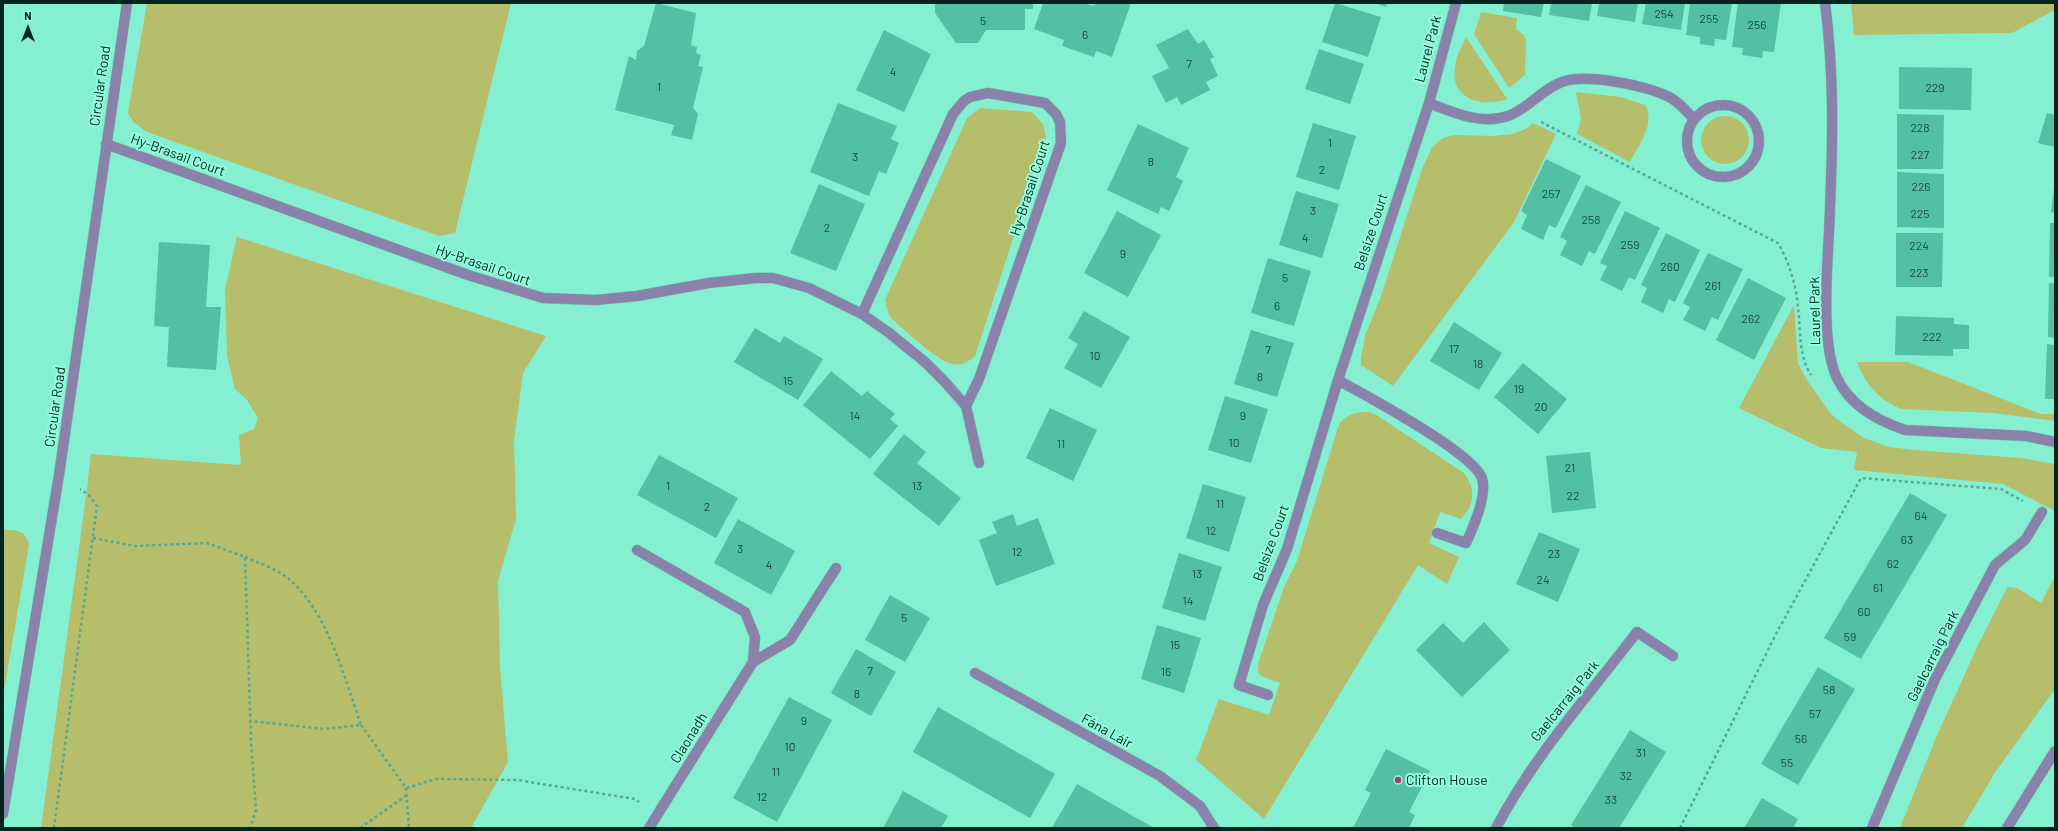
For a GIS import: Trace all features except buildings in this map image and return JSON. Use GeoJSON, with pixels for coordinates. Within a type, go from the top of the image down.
{"type":"FeatureCollection","features":[{"type":"Feature","properties":{"kind":"street","name":"Circular Road"},"geometry":{"type":"LineString","coordinates":[[3,814],[60,475],[127,3]]}},
{"type":"Feature","properties":{"kind":"street","name":"Laurel Park"},"geometry":{"type":"LineString","coordinates":[[1409,161],[1429,103],[1456,3]]}},
{"type":"Feature","properties":{"kind":"street","name":"Laurel Park"},"geometry":{"type":"LineString","coordinates":[[1825,3],[1831,49],[1833,125],[1827,308],[1829,347],[1836,376],[1858,407],[1874,417],[1905,430],[2026,436],[2055,442]]}},
{"type":"Feature","properties":{"kind":"street","name":"Laurel Park"},"geometry":{"type":"LineString","coordinates":[[1429,103],[1460,116],[1488,120],[1508,116],[1521,110],[1545,91],[1561,82],[1575,78],[1604,80],[1652,90],[1673,99],[1694,119]]}},
{"type":"Feature","properties":{"kind":"street","name":"Hy-Brasail Court"},"geometry":{"type":"LineString","coordinates":[[106,144],[528,295],[560,300],[596,300],[637,296],[733,281],[773,278],[809,288],[862,314],[888,332],[925,362],[966,406],[978,379],[1060,143],[1060,122],[1056,114],[1045,103],[988,94],[970,97],[958,106],[862,314]]}},
{"type":"Feature","properties":{"kind":"street"},"geometry":{"type":"LineString","coordinates":[[1724,105],[1739,109],[1748,115],[1755,124],[1759,136],[1758,149],[1754,161],[1745,171],[1734,176],[1722,178],[1712,176],[1702,171],[1694,164],[1688,155],[1686,143],[1688,130],[1694,119],[1701,112],[1712,106],[1724,105]]}},
{"type":"Feature","properties":{"kind":"street","name":"Belsize Court"},"geometry":{"type":"LineString","coordinates":[[1268,695],[1239,685],[1263,605],[1286,549],[1338,380],[1409,161]]}},
{"type":"Feature","properties":{"kind":"street"},"geometry":{"type":"LineString","coordinates":[[1338,380],[1402,416],[1454,450],[1481,476],[1483,484],[1480,501],[1474,526],[1466,543],[1437,533]]}},
{"type":"Feature","properties":{"kind":"street"},"geometry":{"type":"LineString","coordinates":[[966,406],[978,463]]}},
{"type":"Feature","properties":{"kind":"street","name":"Gaelcarraig Park"},"geometry":{"type":"LineString","coordinates":[[1872,828],[1935,679],[1992,572],[1996,565],[2025,540],[2042,512]]}},
{"type":"Feature","properties":{"kind":"street","name":"Claonadh"},"geometry":{"type":"LineString","coordinates":[[637,550],[745,612],[756,637],[753,662],[649,828]]}},
{"type":"Feature","properties":{"kind":"street","name":"Claonadh"},"geometry":{"type":"LineString","coordinates":[[753,662],[790,640],[836,568]]}},
{"type":"Feature","properties":{"kind":"street","name":"Gaelcarraig Park"},"geometry":{"type":"LineString","coordinates":[[1496,828],[1512,798],[1541,753],[1637,632],[1673,656]]}},
{"type":"Feature","properties":{"kind":"street","name":"Fána Láir"},"geometry":{"type":"LineString","coordinates":[[975,673],[1160,776],[1200,806],[1214,828]]}},
{"type":"Feature","properties":{"kind":"street"},"geometry":{"type":"LineString","coordinates":[[2007,828],[2055,751]]}},
{"type":"Feature","properties":{"kind":"path"},"geometry":{"type":"LineString","coordinates":[[1521,110],[1566,135],[1778,243],[1785,255],[1792,276],[1798,306],[1804,366],[1813,379]]}},
{"type":"Feature","properties":{"kind":"path"},"geometry":{"type":"LineString","coordinates":[[54,828],[97,506],[89,495],[60,475]]}},
{"type":"Feature","properties":{"kind":"path"},"geometry":{"type":"LineString","coordinates":[[1680,828],[1775,636],[1861,478],[2001,489],[2042,512]]}},
{"type":"Feature","properties":{"kind":"path"},"geometry":{"type":"LineString","coordinates":[[93,538],[135,546],[207,543],[245,557],[279,573],[301,592],[328,632],[361,725],[406,788],[409,828]]}},
{"type":"Feature","properties":{"kind":"path"},"geometry":{"type":"LineString","coordinates":[[245,557],[256,810],[250,828]]}},
{"type":"Feature","properties":{"kind":"path"},"geometry":{"type":"LineString","coordinates":[[251,722],[324,729],[361,725]]}},
{"type":"Feature","properties":{"kind":"path"},"geometry":{"type":"LineString","coordinates":[[406,788],[436,779],[517,780],[635,799],[657,815]]}},
{"type":"Feature","properties":{"kind":"path"},"geometry":{"type":"LineString","coordinates":[[360,828],[407,795]]}},
{"type":"Feature","properties":{"kind":"green space"},"geometry":{"type":"Polygon","coordinates":[[[147,3],[511,3],[455,233],[439,236],[147,132],[133,122],[128,113],[147,3]]]}},
{"type":"Feature","properties":{"kind":"green space"},"geometry":{"type":"Polygon","coordinates":[[[1851,3],[2055,3],[2055,10],[2012,33],[1854,35],[1851,3]]]}},
{"type":"Feature","properties":{"kind":"green space"},"geometry":{"type":"Polygon","coordinates":[[[1481,12],[1517,18],[1516,29],[1524,35],[1526,41],[1525,75],[1509,88],[1474,34],[1481,12]]]}},
{"type":"Feature","properties":{"kind":"green space"},"geometry":{"type":"Polygon","coordinates":[[[1466,37],[1507,99],[1497,102],[1478,101],[1469,98],[1462,93],[1457,86],[1454,77],[1455,66],[1459,52],[1466,37]]]}},
{"type":"Feature","properties":{"kind":"green space"},"geometry":{"type":"Polygon","coordinates":[[[1576,92],[1621,97],[1645,105],[1649,119],[1647,127],[1642,141],[1630,162],[1577,134],[1581,119],[1576,92]]]}},
{"type":"Feature","properties":{"kind":"green space"},"geometry":{"type":"Polygon","coordinates":[[[980,108],[1032,112],[1043,124],[1046,137],[975,356],[965,363],[953,364],[939,358],[893,320],[889,315],[885,300],[967,118],[980,108]]]}},
{"type":"Feature","properties":{"kind":"green space"},"geometry":{"type":"Polygon","coordinates":[[[1725,116],[1734,118],[1742,123],[1747,131],[1749,140],[1747,149],[1742,157],[1734,162],[1725,164],[1716,162],[1708,157],[1703,149],[1701,140],[1703,131],[1708,123],[1716,118],[1725,116]]]}},
{"type":"Feature","properties":{"kind":"green space"},"geometry":{"type":"Polygon","coordinates":[[[1533,123],[1556,134],[1514,222],[1393,386],[1361,365],[1361,357],[1365,336],[1381,296],[1422,169],[1432,147],[1443,138],[1454,135],[1492,136],[1512,134],[1526,129],[1533,123]]]}},
{"type":"Feature","properties":{"kind":"green space"},"geometry":{"type":"Polygon","coordinates":[[[237,237],[546,336],[523,373],[514,440],[516,519],[498,581],[500,667],[508,762],[471,828],[41,828],[91,454],[241,465],[239,435],[254,429],[258,418],[247,400],[235,389],[227,356],[225,290],[237,237]]]}},
{"type":"Feature","properties":{"kind":"green space"},"geometry":{"type":"Polygon","coordinates":[[[1794,305],[1798,364],[1807,380],[1830,413],[1842,423],[1864,438],[1889,447],[2021,458],[2055,464],[2055,511],[2003,484],[1854,470],[1857,452],[1821,448],[1739,408],[1794,305]]]}},
{"type":"Feature","properties":{"kind":"green space"},"geometry":{"type":"Polygon","coordinates":[[[1857,362],[1908,362],[2041,414],[2055,414],[2055,421],[1994,413],[1901,409],[1886,401],[1874,390],[1864,377],[1857,362]]]}},
{"type":"Feature","properties":{"kind":"green space"},"geometry":{"type":"Polygon","coordinates":[[[1361,412],[1370,412],[1378,416],[1464,473],[1471,485],[1472,491],[1469,508],[1461,519],[1440,512],[1429,543],[1459,557],[1447,584],[1418,565],[1264,819],[1196,760],[1219,699],[1269,715],[1280,683],[1261,676],[1258,671],[1258,664],[1284,587],[1297,561],[1338,427],[1347,416],[1361,412]]]}},
{"type":"Feature","properties":{"kind":"green space"},"geometry":{"type":"Polygon","coordinates":[[[3,529],[22,533],[25,535],[29,544],[3,697],[3,529]]]}},
{"type":"Feature","properties":{"kind":"green space"},"geometry":{"type":"Polygon","coordinates":[[[2055,576],[2055,689],[1996,771],[1962,828],[1900,828],[1935,740],[1979,643],[2006,590],[2008,587],[2017,588],[2041,603],[2055,576]]]}},
{"type":"Feature","properties":{"kind":"place","name":"Clifton House"},"geometry":{"type":"Point","coordinates":[1398,780]}}]}
